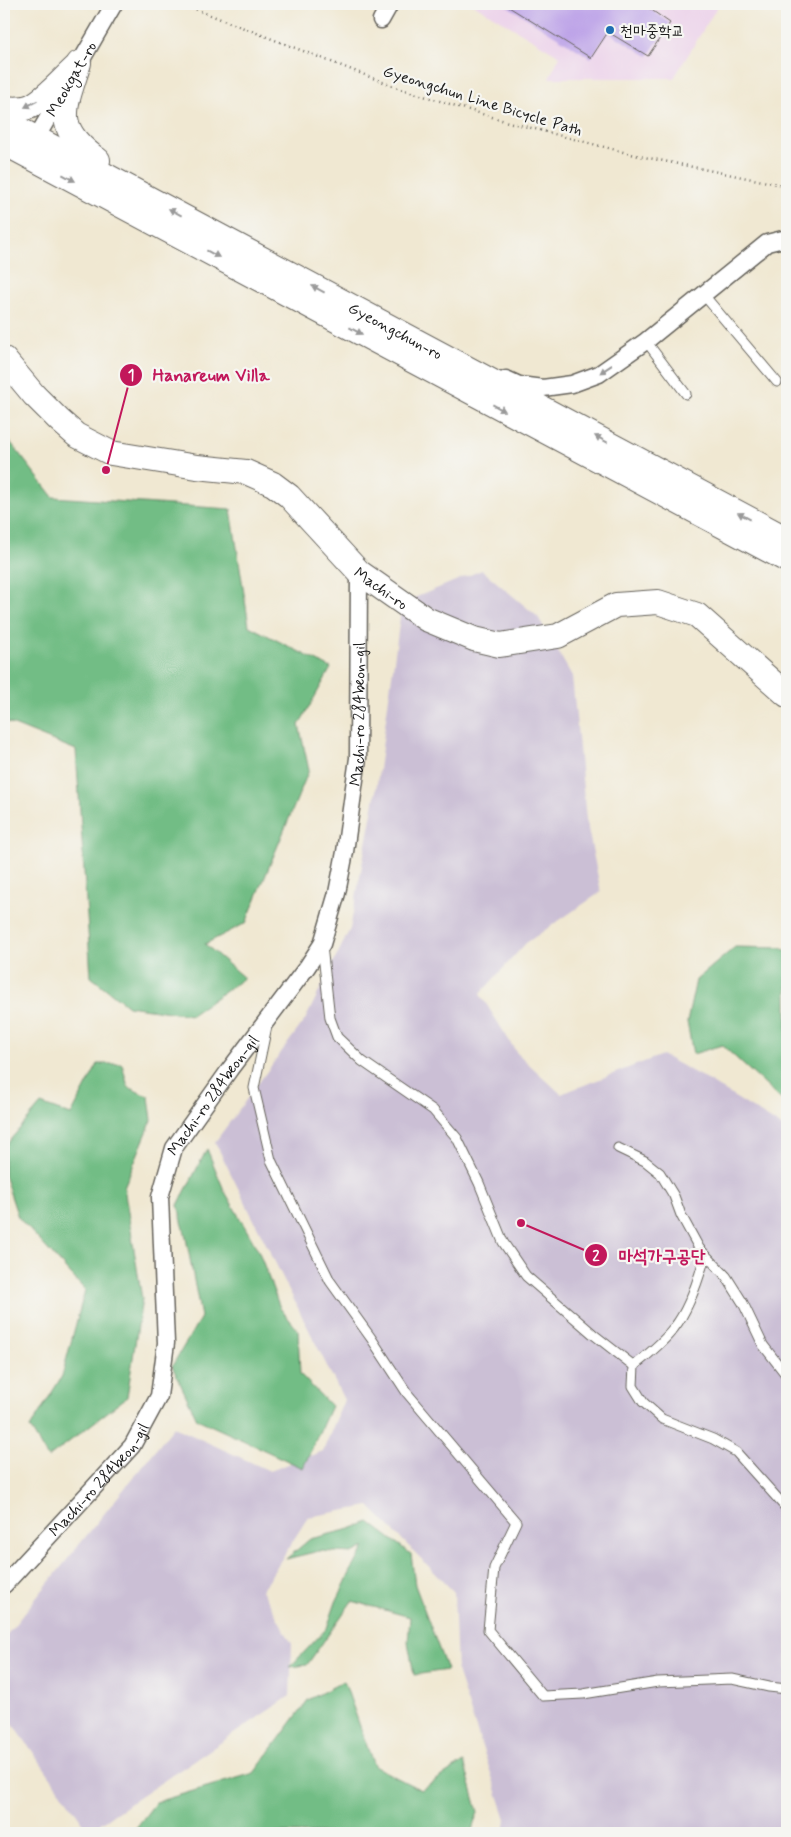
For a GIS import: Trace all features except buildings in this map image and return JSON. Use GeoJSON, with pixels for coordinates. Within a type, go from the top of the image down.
{"type":"FeatureCollection","features":[{"type":"Feature","properties":{"kind":"street","name":"Meokgat-ro"},"geometry":{"type":"LineString","coordinates":[[31,146],[114,4]]}},
{"type":"Feature","properties":{"kind":"street"},"geometry":{"type":"LineString","coordinates":[[381,20],[390,4]]}},
{"type":"Feature","properties":{"kind":"street"},"geometry":{"type":"LineString","coordinates":[[4,108],[17,109],[30,106],[46,95],[79,63]]}},
{"type":"Feature","properties":{"kind":"street"},"geometry":{"type":"LineString","coordinates":[[79,63],[65,107],[65,121],[70,134],[81,148],[143,194]]}},
{"type":"Feature","properties":{"kind":"street","name":"Gyeongchun-ro"},"geometry":{"type":"LineString","coordinates":[[4,121],[31,146],[787,560]]}},
{"type":"Feature","properties":{"kind":"street","name":"Gyeongchun-ro"},"geometry":{"type":"LineString","coordinates":[[4,143],[31,146],[143,194],[787,539]]}},
{"type":"Feature","properties":{"kind":"street"},"geometry":{"type":"LineString","coordinates":[[368,315],[519,385],[543,388],[572,384],[599,374],[646,341],[767,244],[787,238]]}},
{"type":"Feature","properties":{"kind":"street","name":"Machi-ro"},"geometry":{"type":"LineString","coordinates":[[4,359],[34,394],[76,435],[111,453],[246,472],[272,484],[289,496],[360,572],[426,619],[474,638],[500,645],[558,636],[616,605],[658,602],[697,615],[787,695]]}},
{"type":"Feature","properties":{"kind":"street","name":"Machi-ro 284beon-gil"},"geometry":{"type":"LineString","coordinates":[[4,1585],[132,1446],[158,1396],[166,1343],[160,1197],[171,1156],[174,1148],[230,1069],[322,944],[337,892],[345,852],[358,758],[360,572]]}},
{"type":"Feature","properties":{"kind":"lane"},"geometry":{"type":"LineString","coordinates":[[704,294],[777,382]]}},
{"type":"Feature","properties":{"kind":"lane"},"geometry":{"type":"LineString","coordinates":[[646,341],[686,394]]}},
{"type":"Feature","properties":{"kind":"lane"},"geometry":{"type":"LineString","coordinates":[[322,944],[330,1018],[337,1037],[362,1061],[433,1110],[457,1138],[479,1183],[503,1242],[526,1276],[593,1334],[634,1366]]}},
{"type":"Feature","properties":{"kind":"lane"},"geometry":{"type":"LineString","coordinates":[[268,1018],[254,1088],[272,1160],[326,1272],[407,1392],[516,1522],[494,1568],[488,1630],[543,1696],[583,1694],[658,1682],[732,1679],[787,1689]]}},
{"type":"Feature","properties":{"kind":"lane"},"geometry":{"type":"LineString","coordinates":[[618,1148],[645,1161],[660,1173],[674,1196],[681,1216],[699,1248],[726,1276],[743,1303],[763,1345],[787,1376]]}},
{"type":"Feature","properties":{"kind":"lane"},"geometry":{"type":"LineString","coordinates":[[706,1256],[698,1282],[675,1327],[653,1351],[634,1366],[633,1386],[643,1402],[662,1419],[713,1439],[736,1452],[787,1509]]}},
{"type":"Feature","properties":{"kind":"path","name":"Gyeongchun Line Bicycle Path"},"geometry":{"type":"LineString","coordinates":[[182,4],[401,89],[508,122],[648,158],[787,186]]}},
{"type":"Feature","properties":{"kind":"shaded area","name":"천마중학교"},"geometry":{"type":"Polygon","coordinates":[[[473,4],[719,4],[674,78],[549,78],[560,56],[473,4]]]}},
{"type":"Feature","properties":{"kind":"shaded area"},"geometry":{"type":"Polygon","coordinates":[[[482,570],[538,617],[572,676],[586,819],[601,892],[526,943],[480,994],[517,1053],[561,1094],[662,1055],[704,1078],[787,1130],[787,1833],[504,1833],[506,1819],[457,1671],[454,1592],[369,1506],[308,1517],[262,1590],[292,1644],[290,1696],[89,1831],[4,1711],[4,1638],[174,1427],[270,1471],[323,1451],[344,1400],[215,1142],[305,1020],[350,929],[376,791],[402,603],[482,570]]]}},
{"type":"Feature","properties":{"kind":"green space"},"geometry":{"type":"Polygon","coordinates":[[[4,434],[53,497],[231,509],[249,626],[331,668],[299,725],[309,770],[246,923],[205,944],[244,978],[191,1015],[128,1006],[91,977],[76,750],[4,721],[4,434]]]}},
{"type":"Feature","properties":{"kind":"green space"},"geometry":{"type":"Polygon","coordinates":[[[735,947],[782,948],[787,951],[787,1105],[722,1045],[693,1054],[687,1022],[696,980],[735,947]]]}},
{"type":"Feature","properties":{"kind":"green space"},"geometry":{"type":"Polygon","coordinates":[[[98,1064],[122,1064],[128,1087],[149,1097],[152,1120],[124,1187],[142,1299],[127,1397],[48,1458],[30,1428],[62,1376],[85,1290],[18,1217],[4,1175],[4,1147],[41,1104],[71,1115],[98,1064]]]}},
{"type":"Feature","properties":{"kind":"green space"},"geometry":{"type":"Polygon","coordinates":[[[207,1149],[224,1190],[259,1252],[280,1308],[298,1330],[300,1374],[331,1406],[303,1468],[197,1419],[172,1366],[201,1317],[178,1205],[207,1149]]]}},
{"type":"Feature","properties":{"kind":"green space"},"geometry":{"type":"Polygon","coordinates":[[[369,1522],[411,1554],[415,1585],[447,1670],[414,1675],[408,1642],[410,1617],[352,1601],[307,1665],[290,1667],[327,1628],[336,1602],[365,1547],[352,1553],[319,1551],[286,1559],[310,1539],[369,1522]]]}},
{"type":"Feature","properties":{"kind":"green space"},"geometry":{"type":"Polygon","coordinates":[[[344,1681],[374,1766],[421,1790],[464,1762],[478,1812],[471,1833],[132,1833],[156,1802],[254,1773],[308,1700],[344,1681]]]}},
{"type":"Feature","properties":{"kind":"place","name":"천마중학교"},"geometry":{"type":"Point","coordinates":[610,30]}},
{"type":"Feature","properties":{"kind":"place","name":"Hanareum Villa"},"geometry":{"type":"Point","coordinates":[106,470]}},
{"type":"Feature","properties":{"kind":"place","name":"마석가구공단"},"geometry":{"type":"Point","coordinates":[521,1223]}}]}
